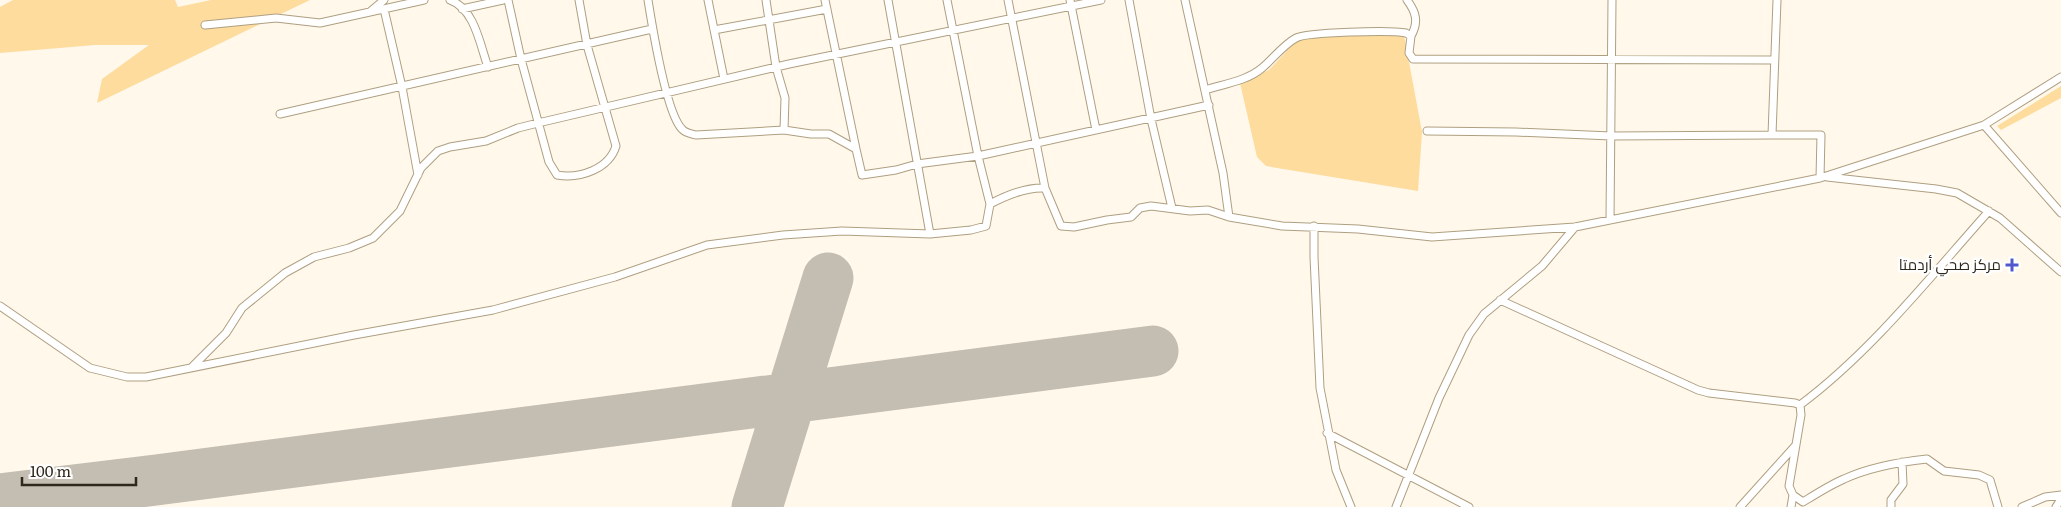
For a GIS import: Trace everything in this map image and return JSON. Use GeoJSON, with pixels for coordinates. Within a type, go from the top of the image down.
{"type":"FeatureCollection","features":[{"type":"Feature","properties":{"kind":"street"},"geometry":{"type":"LineString","coordinates":[[370,12],[384,0]]}},
{"type":"Feature","properties":{"kind":"street"},"geometry":{"type":"LineString","coordinates":[[205,25],[276,18],[320,23],[424,0]]}},
{"type":"Feature","properties":{"kind":"street"},"geometry":{"type":"LineString","coordinates":[[450,0],[455,2],[470,16],[488,67]]}},
{"type":"Feature","properties":{"kind":"street"},"geometry":{"type":"LineString","coordinates":[[462,9],[503,0]]}},
{"type":"Feature","properties":{"kind":"street"},"geometry":{"type":"LineString","coordinates":[[508,0],[521,59],[552,169],[558,175],[568,177],[594,170],[607,162],[616,146],[587,44],[579,0]]}},
{"type":"Feature","properties":{"kind":"street"},"geometry":{"type":"LineString","coordinates":[[648,0],[652,29],[667,92],[675,118],[683,130],[696,135],[784,130],[811,134],[829,134],[856,149]]}},
{"type":"Feature","properties":{"kind":"street"},"geometry":{"type":"LineString","coordinates":[[708,0],[724,79]]}},
{"type":"Feature","properties":{"kind":"street"},"geometry":{"type":"LineString","coordinates":[[766,0],[776,67],[785,98],[784,130]]}},
{"type":"Feature","properties":{"kind":"street"},"geometry":{"type":"LineString","coordinates":[[825,0],[862,175],[896,170],[917,164],[978,156],[1208,105]]}},
{"type":"Feature","properties":{"kind":"street"},"geometry":{"type":"LineString","coordinates":[[888,0],[930,234]]}},
{"type":"Feature","properties":{"kind":"street"},"geometry":{"type":"LineString","coordinates":[[0,306],[90,368],[127,377],[146,377],[354,335],[493,310],[615,277],[707,245],[783,235],[842,231],[930,234],[971,230],[986,226],[990,204],[978,156],[947,0]]}},
{"type":"Feature","properties":{"kind":"street"},"geometry":{"type":"LineString","coordinates":[[1008,0],[1046,188],[1061,226],[1074,227],[1131,217],[1140,208],[1151,206],[1190,211],[1208,210],[1282,226],[1314,226],[1432,237],[1575,227],[1823,178],[1984,125],[2061,77]]}},
{"type":"Feature","properties":{"kind":"street"},"geometry":{"type":"LineString","coordinates":[[192,368],[226,333],[242,308],[285,273],[314,257],[349,248],[373,238],[400,211],[425,164],[443,149],[486,141],[518,128],[606,106],[776,67],[954,32],[1071,3],[1101,0]]}},
{"type":"Feature","properties":{"kind":"street"},"geometry":{"type":"LineString","coordinates":[[1128,0],[1151,119],[1172,208]]}},
{"type":"Feature","properties":{"kind":"street"},"geometry":{"type":"LineString","coordinates":[[1185,0],[1223,173],[1229,216]]}},
{"type":"Feature","properties":{"kind":"street"},"geometry":{"type":"LineString","coordinates":[[1408,0],[1417,21],[1411,36],[1409,54],[1414,59],[1774,60]]}},
{"type":"Feature","properties":{"kind":"street"},"geometry":{"type":"LineString","coordinates":[[1610,220],[1612,0]]}},
{"type":"Feature","properties":{"kind":"street"},"geometry":{"type":"LineString","coordinates":[[1772,135],[1776,0]]}},
{"type":"Feature","properties":{"kind":"street"},"geometry":{"type":"LineString","coordinates":[[1071,3],[1096,130]]}},
{"type":"Feature","properties":{"kind":"street"},"geometry":{"type":"LineString","coordinates":[[384,9],[402,87],[418,175]]}},
{"type":"Feature","properties":{"kind":"street"},"geometry":{"type":"LineString","coordinates":[[714,30],[827,9]]}},
{"type":"Feature","properties":{"kind":"street"},"geometry":{"type":"LineString","coordinates":[[280,114],[652,29]]}},
{"type":"Feature","properties":{"kind":"street"},"geometry":{"type":"LineString","coordinates":[[1205,90],[1243,78],[1260,70],[1288,43],[1304,35],[1400,32],[1411,36]]}},
{"type":"Feature","properties":{"kind":"street"},"geometry":{"type":"LineString","coordinates":[[1984,125],[2061,212]]}},
{"type":"Feature","properties":{"kind":"street"},"geometry":{"type":"LineString","coordinates":[[1427,131],[1611,136],[1821,135],[1823,178]]}},
{"type":"Feature","properties":{"kind":"street"},"geometry":{"type":"LineString","coordinates":[[1823,178],[1957,193],[2000,218],[2061,272]]}},
{"type":"Feature","properties":{"kind":"street"},"geometry":{"type":"LineString","coordinates":[[990,204],[1024,190],[1046,188]]}},
{"type":"Feature","properties":{"kind":"street"},"geometry":{"type":"LineString","coordinates":[[1800,405],[1828,384],[1895,317],[1989,211]]}},
{"type":"Feature","properties":{"kind":"street"},"geometry":{"type":"LineString","coordinates":[[1314,226],[1320,388],[1336,470],[1351,507]]}},
{"type":"Feature","properties":{"kind":"street"},"geometry":{"type":"LineString","coordinates":[[1396,507],[1439,398],[1469,335],[1484,314],[1542,266],[1575,227]]}},
{"type":"Feature","properties":{"kind":"street"},"geometry":{"type":"LineString","coordinates":[[1500,300],[1698,390],[1800,405]]}},
{"type":"Feature","properties":{"kind":"street"},"geometry":{"type":"LineString","coordinates":[[1800,405],[1801,415],[1790,470],[1789,486],[1793,495],[1803,502],[1843,479],[1871,469],[1902,462],[1928,459],[1944,471],[1979,475],[1990,480],[1998,507]]}},
{"type":"Feature","properties":{"kind":"street"},"geometry":{"type":"LineString","coordinates":[[1328,433],[1469,507]]}},
{"type":"Feature","properties":{"kind":"street"},"geometry":{"type":"LineString","coordinates":[[1740,507],[1796,446]]}},
{"type":"Feature","properties":{"kind":"street"},"geometry":{"type":"LineString","coordinates":[[1891,507],[1891,500],[1902,484],[1902,462]]}},
{"type":"Feature","properties":{"kind":"street"},"geometry":{"type":"LineString","coordinates":[[1791,507],[1793,495]]}},
{"type":"Feature","properties":{"kind":"street"},"geometry":{"type":"LineString","coordinates":[[2022,507],[2045,497],[2061,495]]}},
{"type":"Feature","properties":{"kind":"street"},"geometry":{"type":"LineString","coordinates":[[2056,507],[2061,499]]}},
{"type":"Feature","properties":{"kind":"shaded area"},"geometry":{"type":"Polygon","coordinates":[[[13,0],[175,0],[178,7],[211,0],[310,0],[97,103],[102,79],[149,45],[95,45],[0,53],[0,7],[13,0]]]}},
{"type":"Feature","properties":{"kind":"shaded area"},"geometry":{"type":"Polygon","coordinates":[[[1404,35],[1422,132],[1418,191],[1266,166],[1257,157],[1240,83],[1269,70],[1295,42],[1305,37],[1404,35]]]}},
{"type":"Feature","properties":{"kind":"shaded area"},"geometry":{"type":"Polygon","coordinates":[[[2061,86],[2061,98],[2001,130],[1997,126],[2061,86]]]}},
{"type":"Feature","properties":{"kind":"runway"},"geometry":{"type":"LineString","coordinates":[[757,507],[828,278]]}},
{"type":"Feature","properties":{"kind":"runway"},"geometry":{"type":"LineString","coordinates":[[0,499],[1153,351]]}},
{"type":"Feature","properties":{"kind":"place","name":"مركز صحي أردمتا"},"geometry":{"type":"Point","coordinates":[2012,265]}}]}
